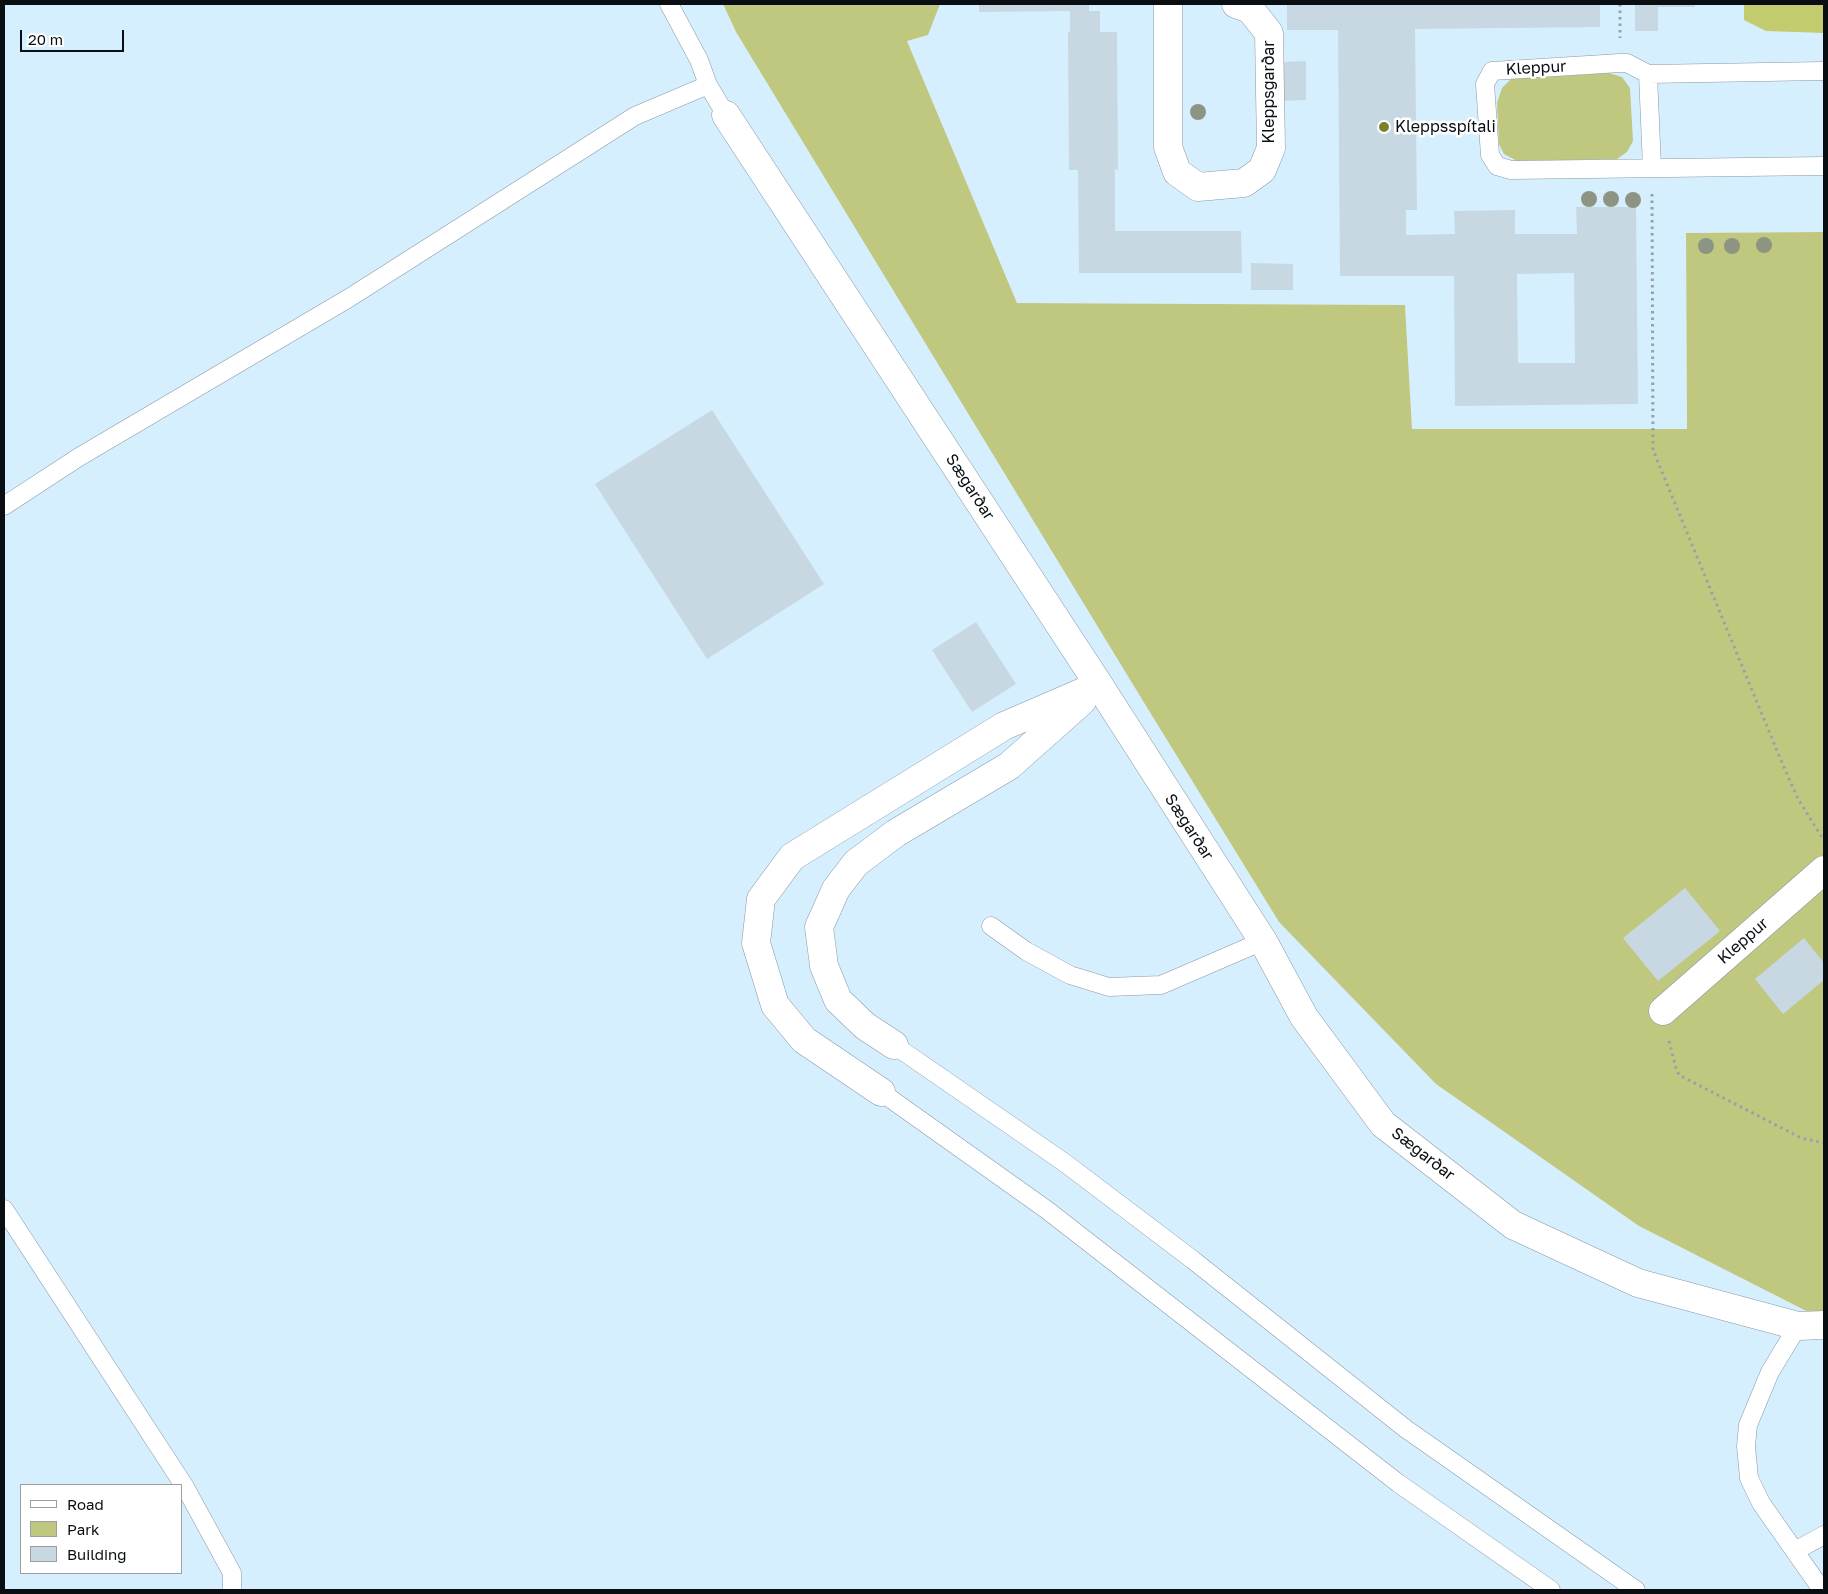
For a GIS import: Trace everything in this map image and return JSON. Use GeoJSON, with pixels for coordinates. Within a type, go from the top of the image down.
{"type":"FeatureCollection","features":[{"type":"Feature","properties":{"kind":"street","name":"Kleppsgarðar"},"geometry":{"type":"LineString","coordinates":[[1168,4],[1168,147],[1177,172],[1198,187],[1244,183],[1262,170],[1271,148],[1269,33],[1250,9],[1236,4]]}},
{"type":"Feature","properties":{"kind":"street","name":"Sægarðar"},"geometry":{"type":"LineString","coordinates":[[726,115],[1100,685],[1263,941],[1304,1017],[1383,1124],[1513,1225],[1638,1283],[1798,1326],[1824,1325]]}},
{"type":"Feature","properties":{"kind":"street"},"geometry":{"type":"LineString","coordinates":[[894,1045],[866,1026],[838,1000],[824,966],[819,927],[836,889],[856,863],[896,833],[1009,766],[1100,685]]}},
{"type":"Feature","properties":{"kind":"street"},"geometry":{"type":"LineString","coordinates":[[882,1092],[804,1040],[775,1005],[756,943],[761,899],[792,857],[1004,726],[1100,685]]}},
{"type":"Feature","properties":{"kind":"street","name":"Kleppur"},"geometry":{"type":"LineString","coordinates":[[1663,1011],[1824,870]]}},
{"type":"Feature","properties":{"kind":"lane"},"geometry":{"type":"LineString","coordinates":[[669,4],[699,60],[708,85],[726,115]]}},
{"type":"Feature","properties":{"kind":"lane","name":"Kleppur"},"geometry":{"type":"LineString","coordinates":[[1824,71],[1648,74],[1627,63],[1620,63],[1492,71],[1485,84],[1490,155],[1497,166],[1511,170],[1824,166]]}},
{"type":"Feature","properties":{"kind":"lane"},"geometry":{"type":"LineString","coordinates":[[1648,74],[1652,168]]}},
{"type":"Feature","properties":{"kind":"lane"},"geometry":{"type":"LineString","coordinates":[[4,506],[78,457],[349,298],[635,116],[708,85]]}},
{"type":"Feature","properties":{"kind":"lane"},"geometry":{"type":"LineString","coordinates":[[991,926],[1026,951],[1070,975],[1109,987],[1161,985],[1263,941]]}},
{"type":"Feature","properties":{"kind":"lane"},"geometry":{"type":"LineString","coordinates":[[894,1045],[1065,1163],[1193,1260],[1406,1429],[1636,1590]]}},
{"type":"Feature","properties":{"kind":"lane"},"geometry":{"type":"LineString","coordinates":[[882,1092],[1047,1210],[1398,1484],[1551,1590]]}},
{"type":"Feature","properties":{"kind":"lane"},"geometry":{"type":"LineString","coordinates":[[4,1209],[185,1487],[232,1573],[232,1590]]}},
{"type":"Feature","properties":{"kind":"lane"},"geometry":{"type":"LineString","coordinates":[[1798,1326],[1770,1372],[1748,1425],[1746,1446],[1749,1478],[1761,1503],[1822,1590]]}},
{"type":"Feature","properties":{"kind":"lane"},"geometry":{"type":"LineString","coordinates":[[1795,1551],[1824,1535]]}},
{"type":"Feature","properties":{"kind":"path"},"geometry":{"type":"LineString","coordinates":[[1620,4],[1620,63]]}},
{"type":"Feature","properties":{"kind":"path"},"geometry":{"type":"LineString","coordinates":[[1652,168],[1653,450],[1780,758],[1798,799],[1824,842]]}},
{"type":"Feature","properties":{"kind":"path"},"geometry":{"type":"LineString","coordinates":[[1663,1011],[1679,1076],[1801,1138],[1824,1143]]}},
{"type":"Feature","properties":{"kind":"shaded area"},"geometry":{"type":"Polygon","coordinates":[[[4,4],[723,4],[736,32],[968,407],[1143,701],[1279,922],[1639,1226],[1824,1320],[1824,1590],[4,1590],[4,4]]]}},
{"type":"Feature","properties":{"kind":"shaded area","name":"Kleppsspítali"},"geometry":{"type":"Polygon","coordinates":[[[898,4],[1824,4],[1824,232],[1686,233],[1687,429],[1412,429],[1405,305],[1017,303],[899,22],[898,4]]]}},
{"type":"Feature","properties":{"kind":"green space"},"geometry":{"type":"Polygon","coordinates":[[[723,4],[940,4],[928,35],[907,41],[1017,303],[1405,305],[1412,429],[1687,429],[1686,233],[1824,232],[1824,1320],[1639,1226],[1436,1084],[1279,922],[736,32],[723,4]]]}},
{"type":"Feature","properties":{"kind":"green space"},"geometry":{"type":"Polygon","coordinates":[[[1744,4],[1824,4],[1824,33],[1766,31],[1744,20],[1744,4]]]}},
{"type":"Feature","properties":{"kind":"green space"},"geometry":{"type":"Polygon","coordinates":[[[1609,73],[1622,77],[1630,88],[1633,141],[1627,152],[1617,159],[1517,161],[1504,154],[1499,144],[1497,103],[1502,88],[1511,79],[1609,73]]]}},
{"type":"Feature","properties":{"kind":"building"},"geometry":{"type":"Polygon","coordinates":[[[979,4],[1089,4],[1089,11],[1100,11],[1100,32],[1117,32],[1118,170],[1115,169],[1115,231],[1241,231],[1242,273],[1079,273],[1078,170],[1069,170],[1068,32],[1070,32],[1070,11],[979,12],[979,4]]]}},
{"type":"Feature","properties":{"kind":"building"},"geometry":{"type":"Polygon","coordinates":[[[1287,4],[1600,4],[1600,27],[1415,29],[1417,210],[1406,210],[1406,235],[1455,234],[1454,211],[1515,210],[1515,234],[1577,234],[1576,207],[1636,207],[1638,404],[1455,406],[1454,276],[1340,276],[1338,30],[1287,30],[1287,4]],[[1574,273],[1517,274],[1518,363],[1575,363],[1574,273]]]}},
{"type":"Feature","properties":{"kind":"building"},"geometry":{"type":"Polygon","coordinates":[[[1635,4],[1695,4],[1695,7],[1658,7],[1658,31],[1635,31],[1635,4]]]}},
{"type":"Feature","properties":{"kind":"building"},"geometry":{"type":"Polygon","coordinates":[[[1306,61],[1306,100],[1280,101],[1280,62],[1306,61]]]}},
{"type":"Feature","properties":{"kind":"building"},"geometry":{"type":"Polygon","coordinates":[[[1251,263],[1293,264],[1293,290],[1251,290],[1251,263]]]}},
{"type":"Feature","properties":{"kind":"building"},"geometry":{"type":"Polygon","coordinates":[[[712,410],[824,584],[707,659],[595,484],[712,410]]]}},
{"type":"Feature","properties":{"kind":"building"},"geometry":{"type":"Polygon","coordinates":[[[976,622],[1016,684],[972,712],[932,650],[976,622]]]}},
{"type":"Feature","properties":{"kind":"building"},"geometry":{"type":"Polygon","coordinates":[[[1685,888],[1720,931],[1658,981],[1623,938],[1685,888]]]}},
{"type":"Feature","properties":{"kind":"building"},"geometry":{"type":"Polygon","coordinates":[[[1804,938],[1824,963],[1824,980],[1783,1014],[1755,979],[1804,938]]]}},
{"type":"Feature","properties":{"kind":"place","name":"Kleppsspítali"},"geometry":{"type":"Point","coordinates":[1384,127]}}]}
